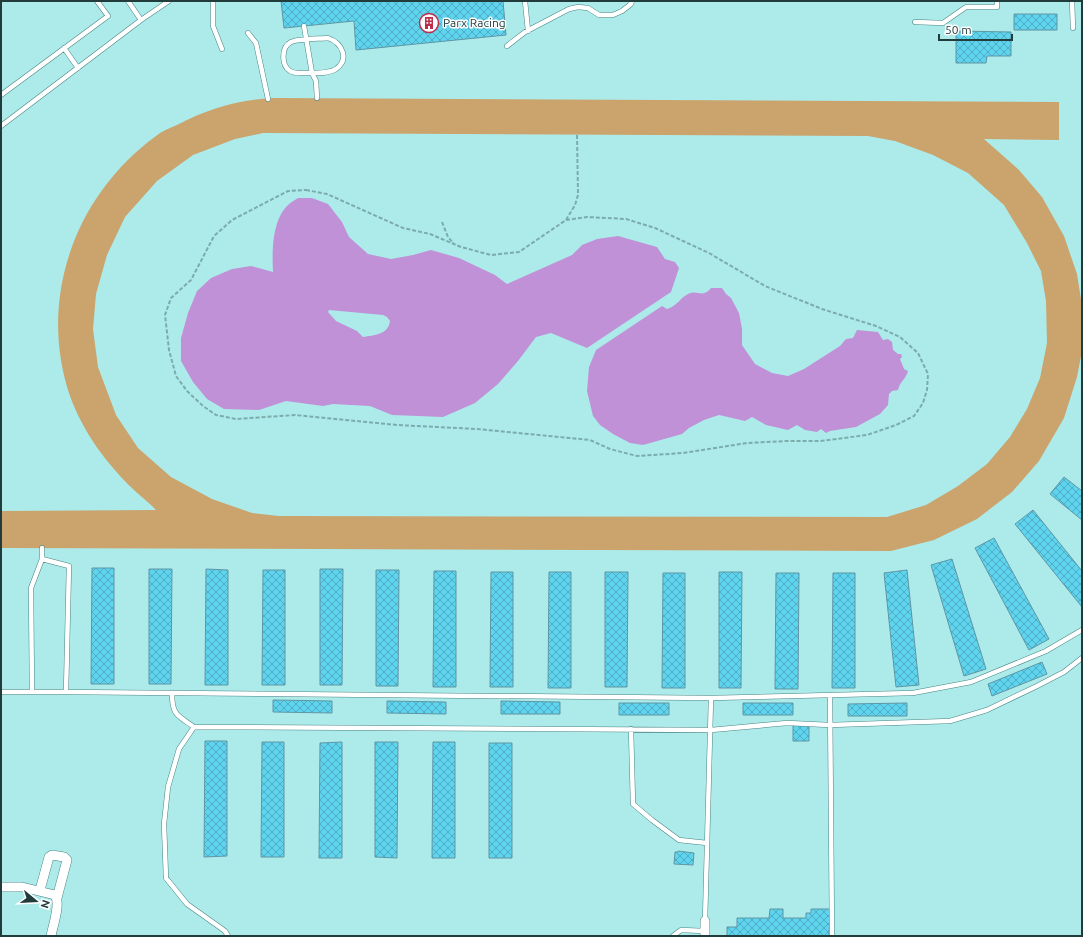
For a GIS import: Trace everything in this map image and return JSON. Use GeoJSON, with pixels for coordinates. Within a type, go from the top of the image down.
{"type":"FeatureCollection","features":[{"type":"Feature","properties":{"kind":"street"},"geometry":{"type":"LineString","coordinates":[[40,890],[49,857],[52,855],[64,857],[67,860],[51,936]]}},
{"type":"Feature","properties":{"kind":"street"},"geometry":{"type":"LineString","coordinates":[[1,887],[22,887],[40,890],[55,894],[58,898]]}},
{"type":"Feature","properties":{"kind":"lane"},"geometry":{"type":"LineString","coordinates":[[1,95],[108,16],[97,1]]}},
{"type":"Feature","properties":{"kind":"lane"},"geometry":{"type":"LineString","coordinates":[[128,1],[141,20]]}},
{"type":"Feature","properties":{"kind":"lane"},"geometry":{"type":"LineString","coordinates":[[1,126],[141,20],[169,1]]}},
{"type":"Feature","properties":{"kind":"lane"},"geometry":{"type":"LineString","coordinates":[[213,1],[213,26],[222,49]]}},
{"type":"Feature","properties":{"kind":"lane"},"geometry":{"type":"LineString","coordinates":[[524,1],[528,30]]}},
{"type":"Feature","properties":{"kind":"lane"},"geometry":{"type":"LineString","coordinates":[[507,46],[528,30],[569,9],[578,7],[588,8],[599,15],[613,15],[622,11],[631,4],[632,1]]}},
{"type":"Feature","properties":{"kind":"lane"},"geometry":{"type":"LineString","coordinates":[[915,22],[943,23],[966,7],[997,8],[997,1]]}},
{"type":"Feature","properties":{"kind":"lane"},"geometry":{"type":"LineString","coordinates":[[1072,1],[1073,28]]}},
{"type":"Feature","properties":{"kind":"lane"},"geometry":{"type":"LineString","coordinates":[[304,26],[312,73],[316,81],[317,98]]}},
{"type":"Feature","properties":{"kind":"lane"},"geometry":{"type":"LineString","coordinates":[[248,32],[256,43],[268,99]]}},
{"type":"Feature","properties":{"kind":"lane"},"geometry":{"type":"LineString","coordinates":[[328,38],[336,41],[343,52],[341,64],[329,72],[297,73],[290,71],[285,66],[283,55],[284,49],[290,42],[306,40],[328,38]]}},
{"type":"Feature","properties":{"kind":"lane"},"geometry":{"type":"LineString","coordinates":[[64,48],[78,68]]}},
{"type":"Feature","properties":{"kind":"lane"},"geometry":{"type":"LineString","coordinates":[[32,692],[31,588],[42,559],[42,548]]}},
{"type":"Feature","properties":{"kind":"lane"},"geometry":{"type":"LineString","coordinates":[[42,559],[68,566],[66,692]]}},
{"type":"Feature","properties":{"kind":"lane"},"geometry":{"type":"LineString","coordinates":[[1,692],[711,698],[913,693],[971,682],[1046,651],[1082,630]]}},
{"type":"Feature","properties":{"kind":"lane"},"geometry":{"type":"LineString","coordinates":[[172,693],[172,707],[177,715],[194,727],[711,730],[787,723],[830,725],[950,721],[987,710],[1064,672],[1082,658]]}},
{"type":"Feature","properties":{"kind":"lane"},"geometry":{"type":"LineString","coordinates":[[830,696],[832,936]]}},
{"type":"Feature","properties":{"kind":"lane"},"geometry":{"type":"LineString","coordinates":[[673,936],[681,930],[705,929],[711,698]]}},
{"type":"Feature","properties":{"kind":"lane"},"geometry":{"type":"LineString","coordinates":[[194,727],[179,749],[168,787],[164,824],[166,878],[187,904],[225,931],[228,936]]}},
{"type":"Feature","properties":{"kind":"lane"},"geometry":{"type":"LineString","coordinates":[[631,729],[633,804],[679,840],[707,843]]}},
{"type":"Feature","properties":{"kind":"path"},"geometry":{"type":"LineString","coordinates":[[566,220],[587,217],[626,219],[655,228],[709,253],[764,286],[822,308],[876,326],[900,337],[918,353],[928,374],[927,390],[923,403],[914,416],[896,425],[867,434],[820,441],[747,443],[683,453],[637,456],[610,449],[590,440],[477,428],[397,425],[295,415],[236,419],[216,414],[203,406],[187,391],[176,376],[169,350],[165,315],[171,298],[192,280],[214,236],[232,220],[288,191],[306,190],[328,194],[403,228],[430,234],[455,244],[491,254],[519,252],[566,220],[575,205],[578,195],[577,135]]}},
{"type":"Feature","properties":{"kind":"path"},"geometry":{"type":"LineString","coordinates":[[442,222],[448,237],[455,244]]}},
{"type":"Feature","properties":{"kind":"shaded area"},"geometry":{"type":"Polygon","coordinates":[[[259,99],[1059,102],[1059,140],[984,139],[1019,170],[1042,197],[1064,236],[1077,274],[1082,306],[1082,351],[1077,377],[1064,418],[1039,461],[1012,492],[977,519],[934,540],[891,551],[1,548],[1,511],[156,510],[124,480],[105,458],[96,446],[75,409],[70,396],[61,359],[58,323],[61,287],[70,252],[84,219],[104,188],[128,160],[158,134],[188,119],[223,106],[259,99]],[[263,133],[235,139],[193,155],[157,181],[125,217],[107,255],[96,294],[93,329],[98,367],[116,415],[138,448],[171,477],[212,499],[252,513],[279,516],[887,517],[926,505],[958,486],[987,464],[1010,437],[1027,409],[1040,378],[1047,343],[1046,301],[1041,271],[1027,243],[1004,205],[968,173],[933,155],[895,141],[868,136],[263,133]]]}},
{"type":"Feature","properties":{"kind":"shaded area"},"geometry":{"type":"Polygon","coordinates":[[[298,198],[312,198],[328,204],[342,222],[349,237],[368,254],[391,259],[431,250],[459,258],[495,275],[507,284],[572,255],[582,245],[597,239],[618,236],[657,247],[665,259],[675,262],[679,268],[671,292],[587,348],[551,333],[536,337],[498,384],[475,403],[443,417],[392,415],[370,406],[333,404],[323,406],[286,401],[259,410],[224,409],[207,399],[193,382],[181,361],[181,338],[188,313],[197,291],[211,278],[232,269],[251,266],[273,272],[274,237],[279,219],[289,204],[298,198]],[[329,310],[328,312],[336,321],[357,331],[363,337],[380,334],[389,326],[390,321],[383,315],[329,310]]]}},
{"type":"Feature","properties":{"kind":"shaded area"},"geometry":{"type":"Polygon","coordinates":[[[711,288],[722,288],[731,298],[739,313],[742,329],[742,345],[755,364],[772,373],[788,376],[804,369],[840,346],[846,339],[853,338],[857,330],[878,332],[883,340],[888,339],[892,342],[893,350],[898,354],[901,354],[902,357],[900,359],[904,369],[908,371],[907,374],[898,390],[892,391],[889,394],[888,405],[880,414],[856,427],[826,433],[821,429],[817,432],[805,430],[797,425],[788,430],[766,425],[752,417],[745,421],[719,415],[704,420],[689,428],[682,434],[643,445],[630,443],[600,425],[593,416],[587,391],[589,367],[596,350],[662,306],[667,309],[688,294],[695,292],[705,293],[711,288]]]}},
{"type":"Feature","properties":{"kind":"building","name":"Parx Racing"},"geometry":{"type":"Polygon","coordinates":[[[281,1],[503,1],[506,35],[356,50],[354,21],[284,28],[281,1]]]}},
{"type":"Feature","properties":{"kind":"building"},"geometry":{"type":"Polygon","coordinates":[[[1014,14],[1057,14],[1057,30],[1014,30],[1014,14]]]}},
{"type":"Feature","properties":{"kind":"building"},"geometry":{"type":"Polygon","coordinates":[[[956,31],[1011,32],[1011,56],[987,56],[986,63],[956,63],[956,31]]]}},
{"type":"Feature","properties":{"kind":"building"},"geometry":{"type":"Polygon","coordinates":[[[1064,477],[1082,491],[1082,520],[1050,494],[1064,477]]]}},
{"type":"Feature","properties":{"kind":"building"},"geometry":{"type":"Polygon","coordinates":[[[1033,510],[1082,571],[1082,607],[1015,524],[1033,510]]]}},
{"type":"Feature","properties":{"kind":"building"},"geometry":{"type":"Polygon","coordinates":[[[994,538],[1049,639],[1029,650],[975,548],[994,538]]]}},
{"type":"Feature","properties":{"kind":"building"},"geometry":{"type":"Polygon","coordinates":[[[952,559],[986,669],[964,676],[931,565],[952,559]]]}},
{"type":"Feature","properties":{"kind":"building"},"geometry":{"type":"Polygon","coordinates":[[[92,568],[114,568],[114,684],[91,684],[92,568]]]}},
{"type":"Feature","properties":{"kind":"building"},"geometry":{"type":"Polygon","coordinates":[[[149,569],[172,569],[171,684],[149,684],[149,569]]]}},
{"type":"Feature","properties":{"kind":"building"},"geometry":{"type":"Polygon","coordinates":[[[206,569],[228,570],[228,685],[205,685],[206,569]]]}},
{"type":"Feature","properties":{"kind":"building"},"geometry":{"type":"Polygon","coordinates":[[[320,569],[343,569],[342,685],[320,685],[320,569]]]}},
{"type":"Feature","properties":{"kind":"building"},"geometry":{"type":"Polygon","coordinates":[[[263,570],[285,570],[285,685],[262,685],[263,570]]]}},
{"type":"Feature","properties":{"kind":"building"},"geometry":{"type":"Polygon","coordinates":[[[376,570],[399,570],[398,686],[376,686],[376,570]]]}},
{"type":"Feature","properties":{"kind":"building"},"geometry":{"type":"Polygon","coordinates":[[[907,570],[919,685],[896,687],[884,573],[907,570]]]}},
{"type":"Feature","properties":{"kind":"building"},"geometry":{"type":"Polygon","coordinates":[[[434,571],[456,571],[456,687],[433,687],[434,571]]]}},
{"type":"Feature","properties":{"kind":"building"},"geometry":{"type":"Polygon","coordinates":[[[491,572],[513,572],[513,687],[490,687],[491,572]]]}},
{"type":"Feature","properties":{"kind":"building"},"geometry":{"type":"Polygon","coordinates":[[[549,572],[571,572],[571,688],[548,688],[549,572]]]}},
{"type":"Feature","properties":{"kind":"building"},"geometry":{"type":"Polygon","coordinates":[[[605,572],[628,572],[627,687],[605,687],[605,572]]]}},
{"type":"Feature","properties":{"kind":"building"},"geometry":{"type":"Polygon","coordinates":[[[719,572],[742,572],[741,688],[719,688],[719,572]]]}},
{"type":"Feature","properties":{"kind":"building"},"geometry":{"type":"Polygon","coordinates":[[[663,573],[685,573],[685,688],[662,688],[663,573]]]}},
{"type":"Feature","properties":{"kind":"building"},"geometry":{"type":"Polygon","coordinates":[[[776,573],[799,573],[798,689],[775,689],[776,573]]]}},
{"type":"Feature","properties":{"kind":"building"},"geometry":{"type":"Polygon","coordinates":[[[833,573],[855,573],[855,688],[832,688],[833,573]]]}},
{"type":"Feature","properties":{"kind":"building"},"geometry":{"type":"Polygon","coordinates":[[[1042,662],[1047,674],[992,696],[988,684],[1042,662]]]}},
{"type":"Feature","properties":{"kind":"building"},"geometry":{"type":"Polygon","coordinates":[[[273,700],[332,701],[332,713],[273,712],[273,700]]]}},
{"type":"Feature","properties":{"kind":"building"},"geometry":{"type":"Polygon","coordinates":[[[387,701],[446,702],[446,714],[387,713],[387,701]]]}},
{"type":"Feature","properties":{"kind":"building"},"geometry":{"type":"Polygon","coordinates":[[[501,701],[560,702],[560,714],[501,714],[501,701]]]}},
{"type":"Feature","properties":{"kind":"building"},"geometry":{"type":"Polygon","coordinates":[[[619,703],[669,703],[669,715],[619,715],[619,703]]]}},
{"type":"Feature","properties":{"kind":"building"},"geometry":{"type":"Polygon","coordinates":[[[743,703],[793,703],[793,715],[743,715],[743,703]]]}},
{"type":"Feature","properties":{"kind":"building"},"geometry":{"type":"Polygon","coordinates":[[[907,703],[907,716],[848,716],[848,704],[907,703]]]}},
{"type":"Feature","properties":{"kind":"building"},"geometry":{"type":"Polygon","coordinates":[[[793,725],[809,725],[809,741],[793,741],[793,725]]]}},
{"type":"Feature","properties":{"kind":"building"},"geometry":{"type":"Polygon","coordinates":[[[205,741],[227,741],[227,856],[204,857],[205,741]]]}},
{"type":"Feature","properties":{"kind":"building"},"geometry":{"type":"Polygon","coordinates":[[[262,742],[284,742],[284,857],[261,857],[262,742]]]}},
{"type":"Feature","properties":{"kind":"building"},"geometry":{"type":"Polygon","coordinates":[[[342,742],[342,858],[319,858],[320,743],[342,742]]]}},
{"type":"Feature","properties":{"kind":"building"},"geometry":{"type":"Polygon","coordinates":[[[375,742],[398,742],[397,858],[375,857],[375,742]]]}},
{"type":"Feature","properties":{"kind":"building"},"geometry":{"type":"Polygon","coordinates":[[[433,742],[455,742],[455,858],[432,858],[433,742]]]}},
{"type":"Feature","properties":{"kind":"building"},"geometry":{"type":"Polygon","coordinates":[[[489,743],[512,743],[512,858],[489,858],[489,743]]]}},
{"type":"Feature","properties":{"kind":"building"},"geometry":{"type":"Polygon","coordinates":[[[675,852],[694,853],[693,865],[674,864],[675,852]]]}},
{"type":"Feature","properties":{"kind":"building"},"geometry":{"type":"Polygon","coordinates":[[[770,909],[783,909],[783,918],[806,918],[806,913],[811,913],[811,909],[830,909],[829,936],[727,936],[727,927],[737,927],[737,918],[769,918],[770,909]]]}},
{"type":"Feature","properties":{"kind":"place","name":"Parx Racing"},"geometry":{"type":"Point","coordinates":[429,23]}}]}
